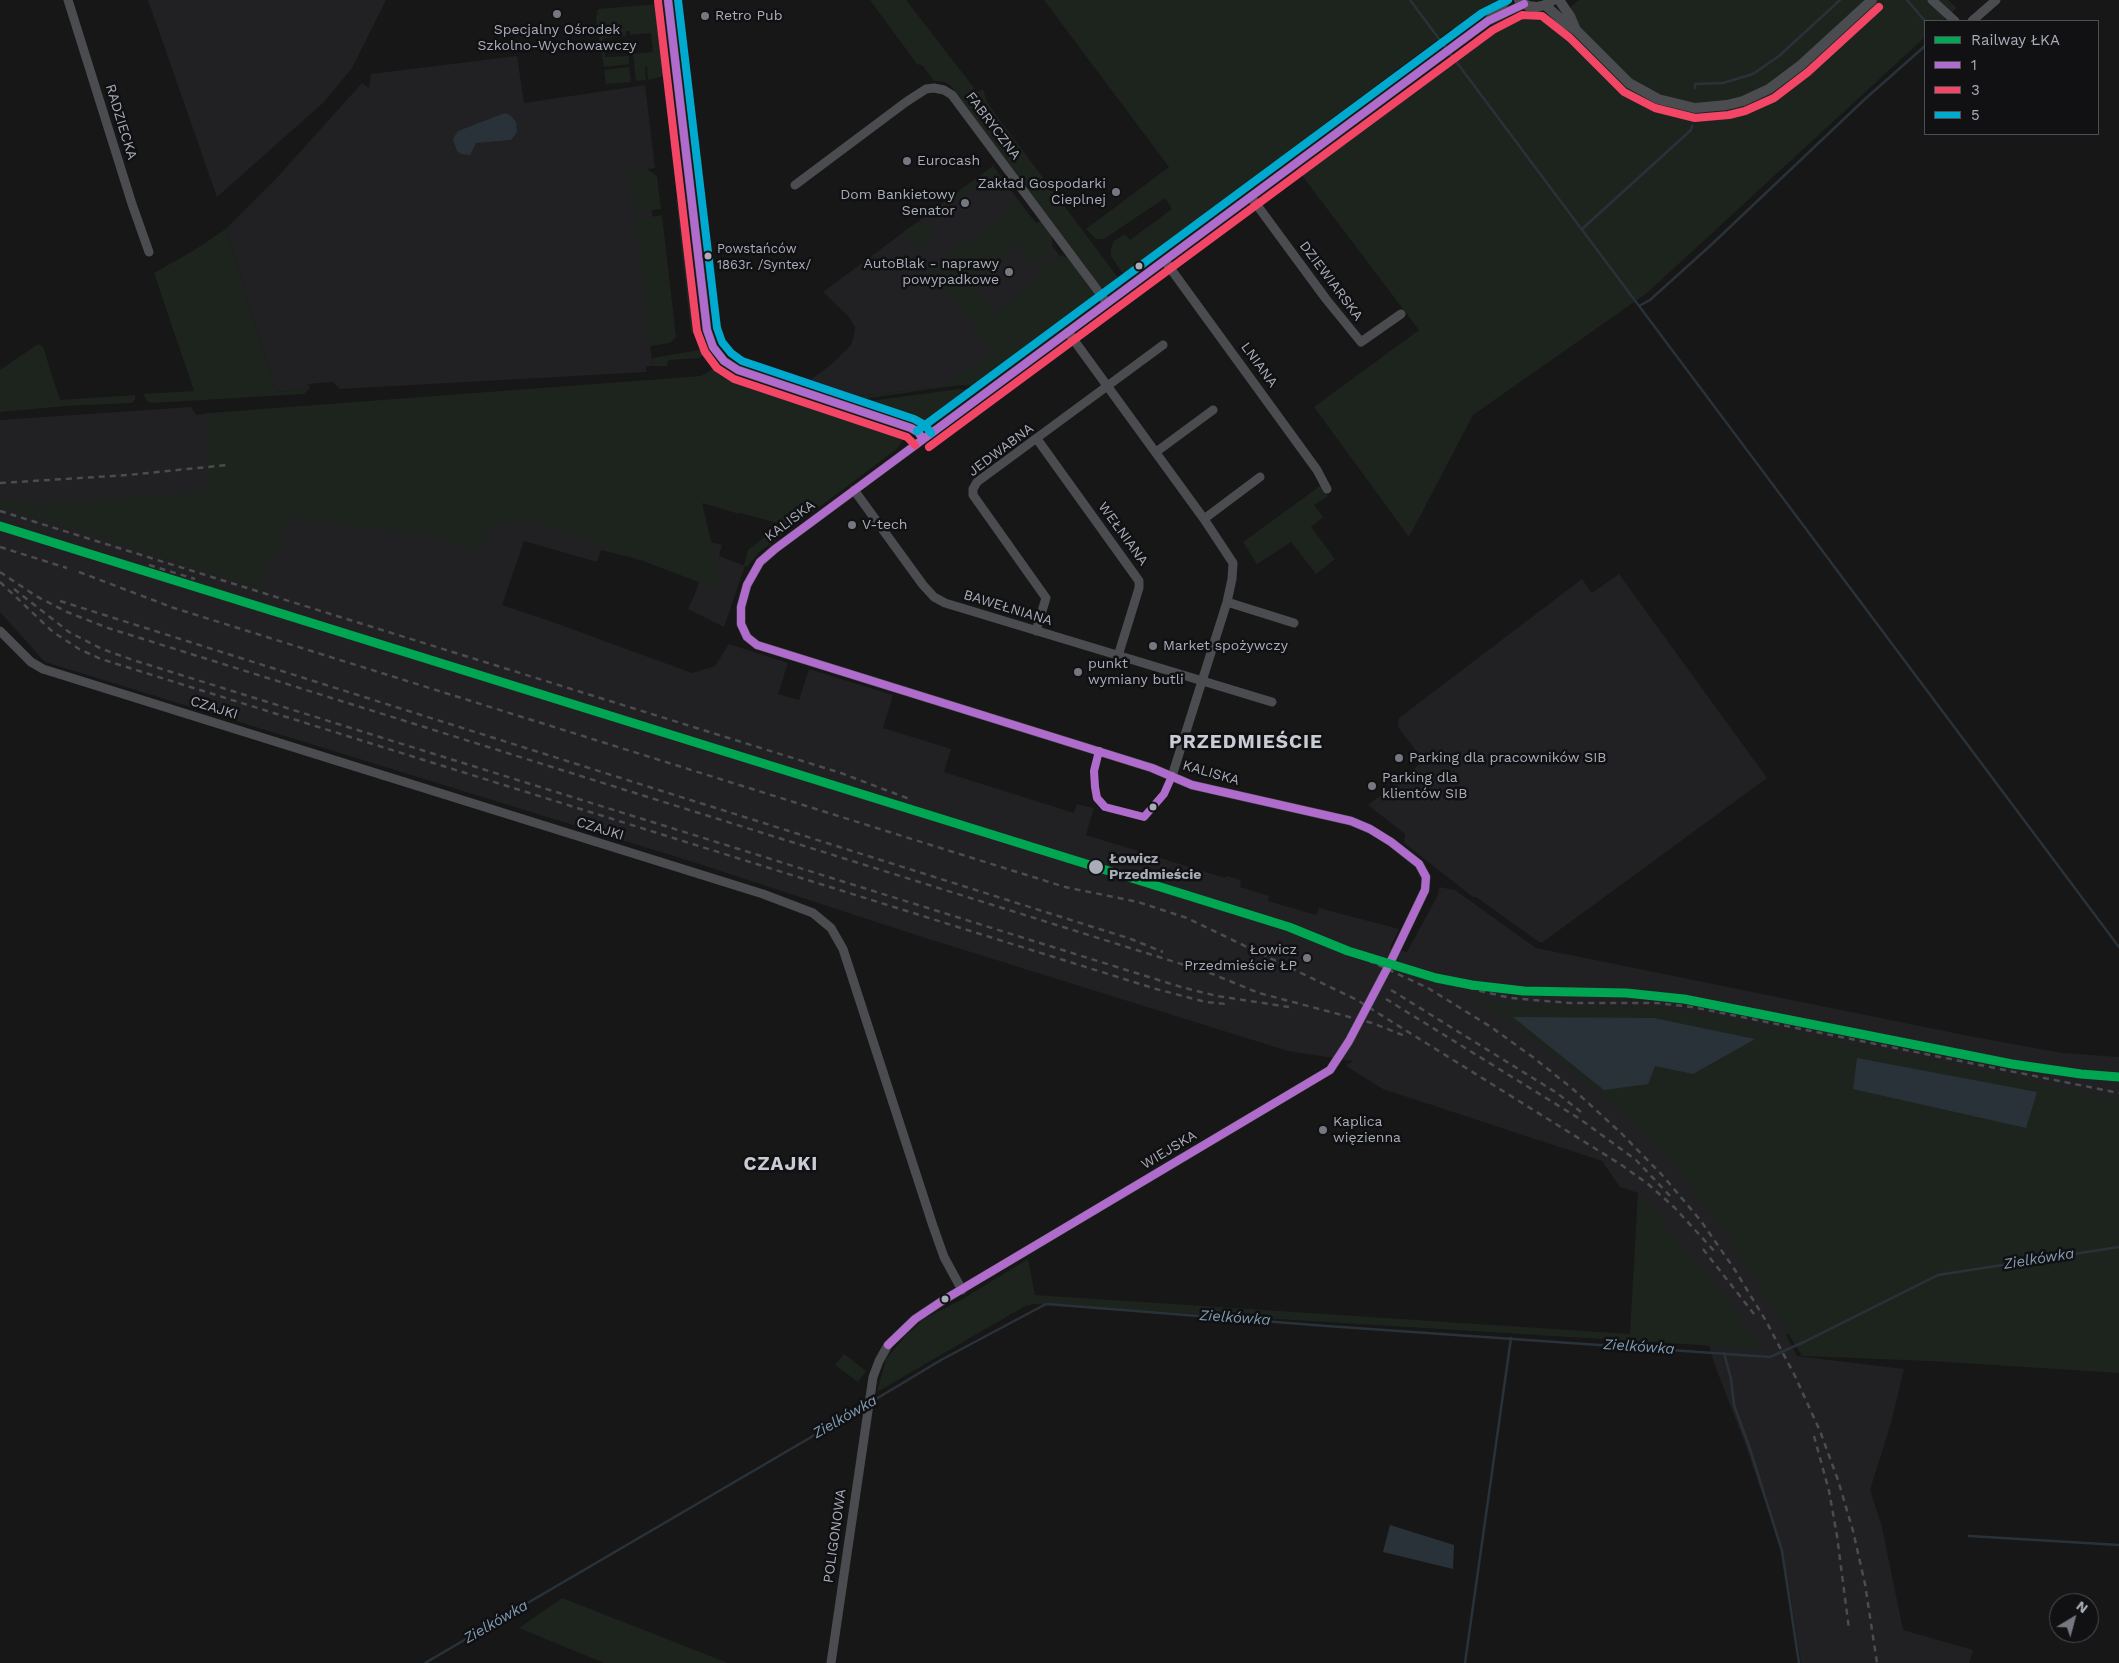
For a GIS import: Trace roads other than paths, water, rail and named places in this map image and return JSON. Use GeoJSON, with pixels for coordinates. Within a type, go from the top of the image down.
{"type":"FeatureCollection","features":[{"type":"Feature","properties":{"kind":"street","name":"RADZIECKA"},"geometry":{"type":"LineString","coordinates":[[68,0],[149,252]]}},
{"type":"Feature","properties":{"kind":"street"},"geometry":{"type":"LineString","coordinates":[[668,0],[707,330],[713,348],[719,356],[738,370],[911,428],[918,432],[923,439]]}},
{"type":"Feature","properties":{"kind":"street","name":"KALISKA"},"geometry":{"type":"LineString","coordinates":[[1488,21],[1507,0]]}},
{"type":"Feature","properties":{"kind":"street"},"geometry":{"type":"LineString","coordinates":[[1559,0],[1576,30]]}},
{"type":"Feature","properties":{"kind":"street"},"geometry":{"type":"LineString","coordinates":[[1522,2],[1536,7],[1549,3],[1620,76],[1647,95],[1694,108],[1716,107],[1743,101],[1779,82],[1872,0]]}},
{"type":"Feature","properties":{"kind":"street"},"geometry":{"type":"LineString","coordinates":[[1932,0],[1954,20]]}},
{"type":"Feature","properties":{"kind":"street"},"geometry":{"type":"LineString","coordinates":[[1973,20],[1996,0]]}},
{"type":"Feature","properties":{"kind":"street","name":"KALISKA"},"geometry":{"type":"LineString","coordinates":[[1426,877],[1419,864],[1391,842],[1370,829],[1351,821],[1200,787],[1152,768],[757,646],[744,633],[740,618],[743,597],[756,567],[764,558],[1488,21],[1522,2]]}},
{"type":"Feature","properties":{"kind":"street","name":"FABRYCZNA"},"geometry":{"type":"LineString","coordinates":[[795,185],[926,89],[944,90],[952,95],[1106,303]]}},
{"type":"Feature","properties":{"kind":"street","name":"DZIEWIARSKA"},"geometry":{"type":"LineString","coordinates":[[1251,197],[1326,299],[1361,342],[1401,314]]}},
{"type":"Feature","properties":{"kind":"street","name":"LNIANA"},"geometry":{"type":"LineString","coordinates":[[1165,261],[1317,470],[1327,489]]}},
{"type":"Feature","properties":{"kind":"street"},"geometry":{"type":"LineString","coordinates":[[1068,332],[1204,519],[1233,563],[1227,602],[1172,776]]}},
{"type":"Feature","properties":{"kind":"street","name":"JEDWABNA"},"geometry":{"type":"LineString","coordinates":[[1036,631],[1046,598],[973,495],[973,489],[977,482],[1163,345]]}},
{"type":"Feature","properties":{"kind":"street"},"geometry":{"type":"LineString","coordinates":[[1156,452],[1214,410]]}},
{"type":"Feature","properties":{"kind":"street","name":"WEŁNIANA"},"geometry":{"type":"LineString","coordinates":[[1037,439],[1139,581],[1139,588],[1118,656]]}},
{"type":"Feature","properties":{"kind":"street"},"geometry":{"type":"LineString","coordinates":[[1204,519],[1260,477]]}},
{"type":"Feature","properties":{"kind":"street","name":"BAWEŁNIANA"},"geometry":{"type":"LineString","coordinates":[[854,490],[923,584],[934,597],[945,603],[1272,702]]}},
{"type":"Feature","properties":{"kind":"street"},"geometry":{"type":"LineString","coordinates":[[1227,602],[1294,623]]}},
{"type":"Feature","properties":{"kind":"street","name":"CZAJKI"},"geometry":{"type":"LineString","coordinates":[[0,631],[31,662],[43,668],[762,894],[813,913],[831,928],[843,948],[933,1226],[944,1257],[962,1290]]}},
{"type":"Feature","properties":{"kind":"street","name":"WIEJSKA"},"geometry":{"type":"LineString","coordinates":[[870,1394],[876,1369],[888,1344],[915,1319],[1330,1070],[1349,1041],[1390,963],[1426,890],[1426,877]]}},
{"type":"Feature","properties":{"kind":"street","name":"POLIGONOWA"},"geometry":{"type":"LineString","coordinates":[[830,1663],[870,1394]]}},
{"type":"Feature","properties":{"kind":"waterway"},"geometry":{"type":"LineString","coordinates":[[1410,0],[2119,947]]}},
{"type":"Feature","properties":{"kind":"waterway"},"geometry":{"type":"LineString","coordinates":[[1695,88],[1695,84],[1723,83],[1753,74],[1779,56],[1840,0]]}},
{"type":"Feature","properties":{"kind":"waterway"},"geometry":{"type":"LineString","coordinates":[[1907,0],[1924,20]]}},
{"type":"Feature","properties":{"kind":"waterway"},"geometry":{"type":"LineString","coordinates":[[1639,306],[1650,300],[1711,245],[1865,99],[1924,47]]}},
{"type":"Feature","properties":{"kind":"waterway"},"geometry":{"type":"LineString","coordinates":[[1582,229],[1691,130],[1692,126]]}},
{"type":"Feature","properties":{"kind":"waterway","name":"Zielkówka"},"geometry":{"type":"LineString","coordinates":[[871,1402],[941,1360],[1046,1304],[1770,1357],[1938,1275],[2119,1247]]}},
{"type":"Feature","properties":{"kind":"waterway"},"geometry":{"type":"LineString","coordinates":[[1465,1663],[1511,1338]]}},
{"type":"Feature","properties":{"kind":"waterway"},"geometry":{"type":"LineString","coordinates":[[1724,1353],[1731,1379],[1734,1405],[1782,1551],[1799,1663]]}},
{"type":"Feature","properties":{"kind":"waterway","name":"Zielkówka"},"geometry":{"type":"LineString","coordinates":[[425,1663],[866,1405]]}},
{"type":"Feature","properties":{"kind":"waterway"},"geometry":{"type":"LineString","coordinates":[[1969,1536],[2119,1545]]}},
{"type":"Feature","properties":{"kind":"railway"},"geometry":{"type":"LineString","coordinates":[[0,483],[128,475],[227,465]]}},
{"type":"Feature","properties":{"kind":"railway"},"geometry":{"type":"LineString","coordinates":[[0,511],[841,773],[912,800]]}},
{"type":"Feature","properties":{"kind":"railway"},"geometry":{"type":"LineString","coordinates":[[0,547],[67,568]]}},
{"type":"Feature","properties":{"kind":"railway"},"geometry":{"type":"LineString","coordinates":[[149,565],[195,579]]}},
{"type":"Feature","properties":{"kind":"railway"},"geometry":{"type":"LineString","coordinates":[[0,572],[36,596],[67,612],[108,628],[1210,973],[1259,993],[1372,1023],[1405,1036]]}},
{"type":"Feature","properties":{"kind":"railway"},"geometry":{"type":"LineString","coordinates":[[79,572],[174,608],[1065,887],[1138,902],[1187,918],[1357,1000],[1620,1164],[1648,1184],[1674,1207],[1717,1254]]}},
{"type":"Feature","properties":{"kind":"railway"},"geometry":{"type":"LineString","coordinates":[[0,582],[53,632],[79,649],[101,659],[1156,989],[1206,1002],[1226,1004]]}},
{"type":"Feature","properties":{"kind":"railway"},"geometry":{"type":"LineString","coordinates":[[14,589],[69,632],[102,649],[133,660],[1181,987],[1217,996],[1289,1007]]}},
{"type":"Feature","properties":{"kind":"railway"},"geometry":{"type":"LineString","coordinates":[[60,601],[1131,939],[1163,952]]}},
{"type":"Feature","properties":{"kind":"railway"},"geometry":{"type":"LineString","coordinates":[[1348,951],[1428,988],[1491,1027],[1534,1058],[1574,1090],[1621,1133],[1663,1176],[1701,1221],[1735,1270],[1766,1321],[1795,1376],[1820,1431],[1838,1480],[1853,1531],[1865,1584],[1877,1663]]}},
{"type":"Feature","properties":{"kind":"railway"},"geometry":{"type":"LineString","coordinates":[[1416,972],[1511,998],[1569,1003],[1657,1003],[1692,1007],[2119,1093]]}},
{"type":"Feature","properties":{"kind":"railway"},"geometry":{"type":"LineString","coordinates":[[1391,990],[1557,1093],[1581,1112]]}},
{"type":"Feature","properties":{"kind":"railway"},"geometry":{"type":"LineString","coordinates":[[1386,999],[1580,1119],[1636,1160],[1670,1196]]}},
{"type":"Feature","properties":{"kind":"railway"},"geometry":{"type":"LineString","coordinates":[[1703,1249],[1754,1314]]}},
{"type":"Feature","properties":{"kind":"railway"},"geometry":{"type":"LineString","coordinates":[[1814,1436],[1829,1491],[1849,1629]]}},
{"type":"Feature","properties":{"kind":"rail line","name":"ŁKA"},"geometry":{"type":"LineString","coordinates":[[0,526],[1289,927],[1348,951],[1436,978],[1472,985],[1524,991],[1626,993],[1684,999],[2012,1064],[2081,1074],[2119,1077]]}},
{"type":"Feature","properties":{"kind":"place","name":"Specjalny Ośrodek Szkolno-Wychowawczy"},"geometry":{"type":"Point","coordinates":[557,14]}},
{"type":"Feature","properties":{"kind":"place","name":"Retro Pub"},"geometry":{"type":"Point","coordinates":[705,16]}},
{"type":"Feature","properties":{"kind":"place","name":"Eurocash"},"geometry":{"type":"Point","coordinates":[907,161]}},
{"type":"Feature","properties":{"kind":"place","name":"Zakład Gospodarki Cieplnej"},"geometry":{"type":"Point","coordinates":[1116,192]}},
{"type":"Feature","properties":{"kind":"place","name":"Dom Bankietowy Senator"},"geometry":{"type":"Point","coordinates":[965,203]}},
{"type":"Feature","properties":{"kind":"place","name":"Powstańców 1863r. /Syntex/"},"geometry":{"type":"Point","coordinates":[708,256]}},
{"type":"Feature","properties":{"kind":"place","name":"AutoBlak - naprawy powypadkowe"},"geometry":{"type":"Point","coordinates":[1009,272]}},
{"type":"Feature","properties":{"kind":"place","name":"V-tech"},"geometry":{"type":"Point","coordinates":[852,525]}},
{"type":"Feature","properties":{"kind":"place","name":"Market spożywczy"},"geometry":{"type":"Point","coordinates":[1153,646]}},
{"type":"Feature","properties":{"kind":"place","name":"punkt wymiany butli"},"geometry":{"type":"Point","coordinates":[1078,672]}},
{"type":"Feature","properties":{"kind":"place","name":"Parking dla pracowników SIB"},"geometry":{"type":"Point","coordinates":[1399,758]}},
{"type":"Feature","properties":{"kind":"place","name":"Parking dla klientów SIB"},"geometry":{"type":"Point","coordinates":[1372,786]}},
{"type":"Feature","properties":{"kind":"place","name":"Łowicz Przedmieście"},"geometry":{"type":"Point","coordinates":[1096,867]}},
{"type":"Feature","properties":{"kind":"place","name":"Łowicz Przedmieście ŁP"},"geometry":{"type":"Point","coordinates":[1307,958]}},
{"type":"Feature","properties":{"kind":"place","name":"Kaplica więzienna"},"geometry":{"type":"Point","coordinates":[1323,1130]}},
{"type":"Feature","properties":{"kind":"district","name":"PRZEDMIEŚCIE"},"geometry":{"type":"Point","coordinates":[1246,742]}},
{"type":"Feature","properties":{"kind":"district","name":"CZAJKI"},"geometry":{"type":"Point","coordinates":[781,1164]}}]}
